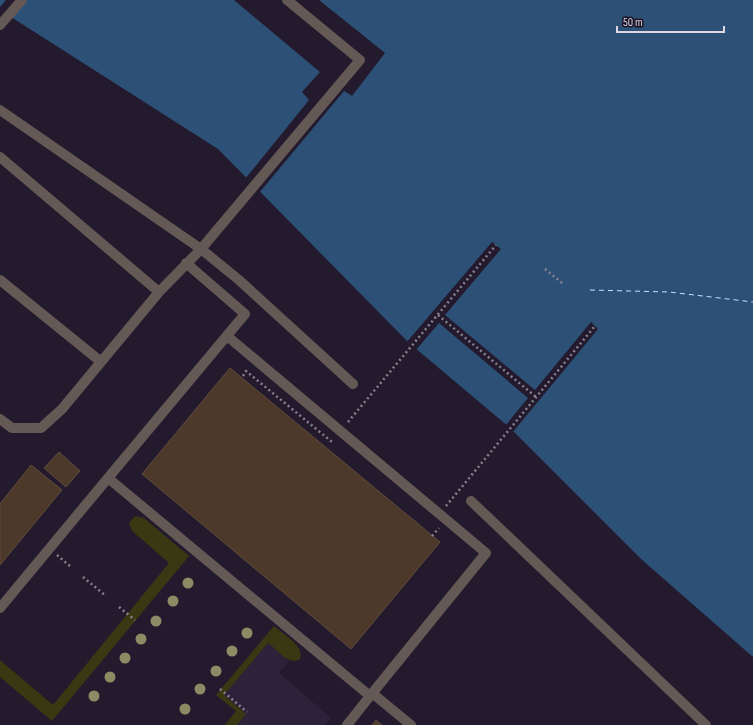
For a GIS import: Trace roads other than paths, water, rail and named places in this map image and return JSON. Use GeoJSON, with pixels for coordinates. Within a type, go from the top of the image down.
{"type":"FeatureCollection","features":[{"type":"Feature","properties":{"kind":"lane"},"geometry":{"type":"LineString","coordinates":[[0,26],[22,0]]}},
{"type":"Feature","properties":{"kind":"lane"},"geometry":{"type":"LineString","coordinates":[[0,419],[12,428],[41,428],[62,409],[100,361],[186,263],[201,249],[360,60],[288,0]]}},
{"type":"Feature","properties":{"kind":"lane"},"geometry":{"type":"LineString","coordinates":[[0,110],[201,249],[239,280],[353,384]]}},
{"type":"Feature","properties":{"kind":"lane"},"geometry":{"type":"LineString","coordinates":[[0,157],[160,292]]}},
{"type":"Feature","properties":{"kind":"lane"},"geometry":{"type":"LineString","coordinates":[[0,608],[245,314],[186,263]]}},
{"type":"Feature","properties":{"kind":"lane"},"geometry":{"type":"LineString","coordinates":[[0,280],[100,361]]}},
{"type":"Feature","properties":{"kind":"lane"},"geometry":{"type":"LineString","coordinates":[[227,336],[486,553],[347,725]]}},
{"type":"Feature","properties":{"kind":"lane"},"geometry":{"type":"LineString","coordinates":[[108,478],[371,695],[411,725]]}},
{"type":"Feature","properties":{"kind":"lane"},"geometry":{"type":"LineString","coordinates":[[471,501],[706,725]]}},
{"type":"Feature","properties":{"kind":"water"},"geometry":{"type":"Polygon","coordinates":[[[0,0],[753,0],[753,657],[641,559],[509,427],[408,342],[218,149],[0,10],[0,0]]]}}]}
